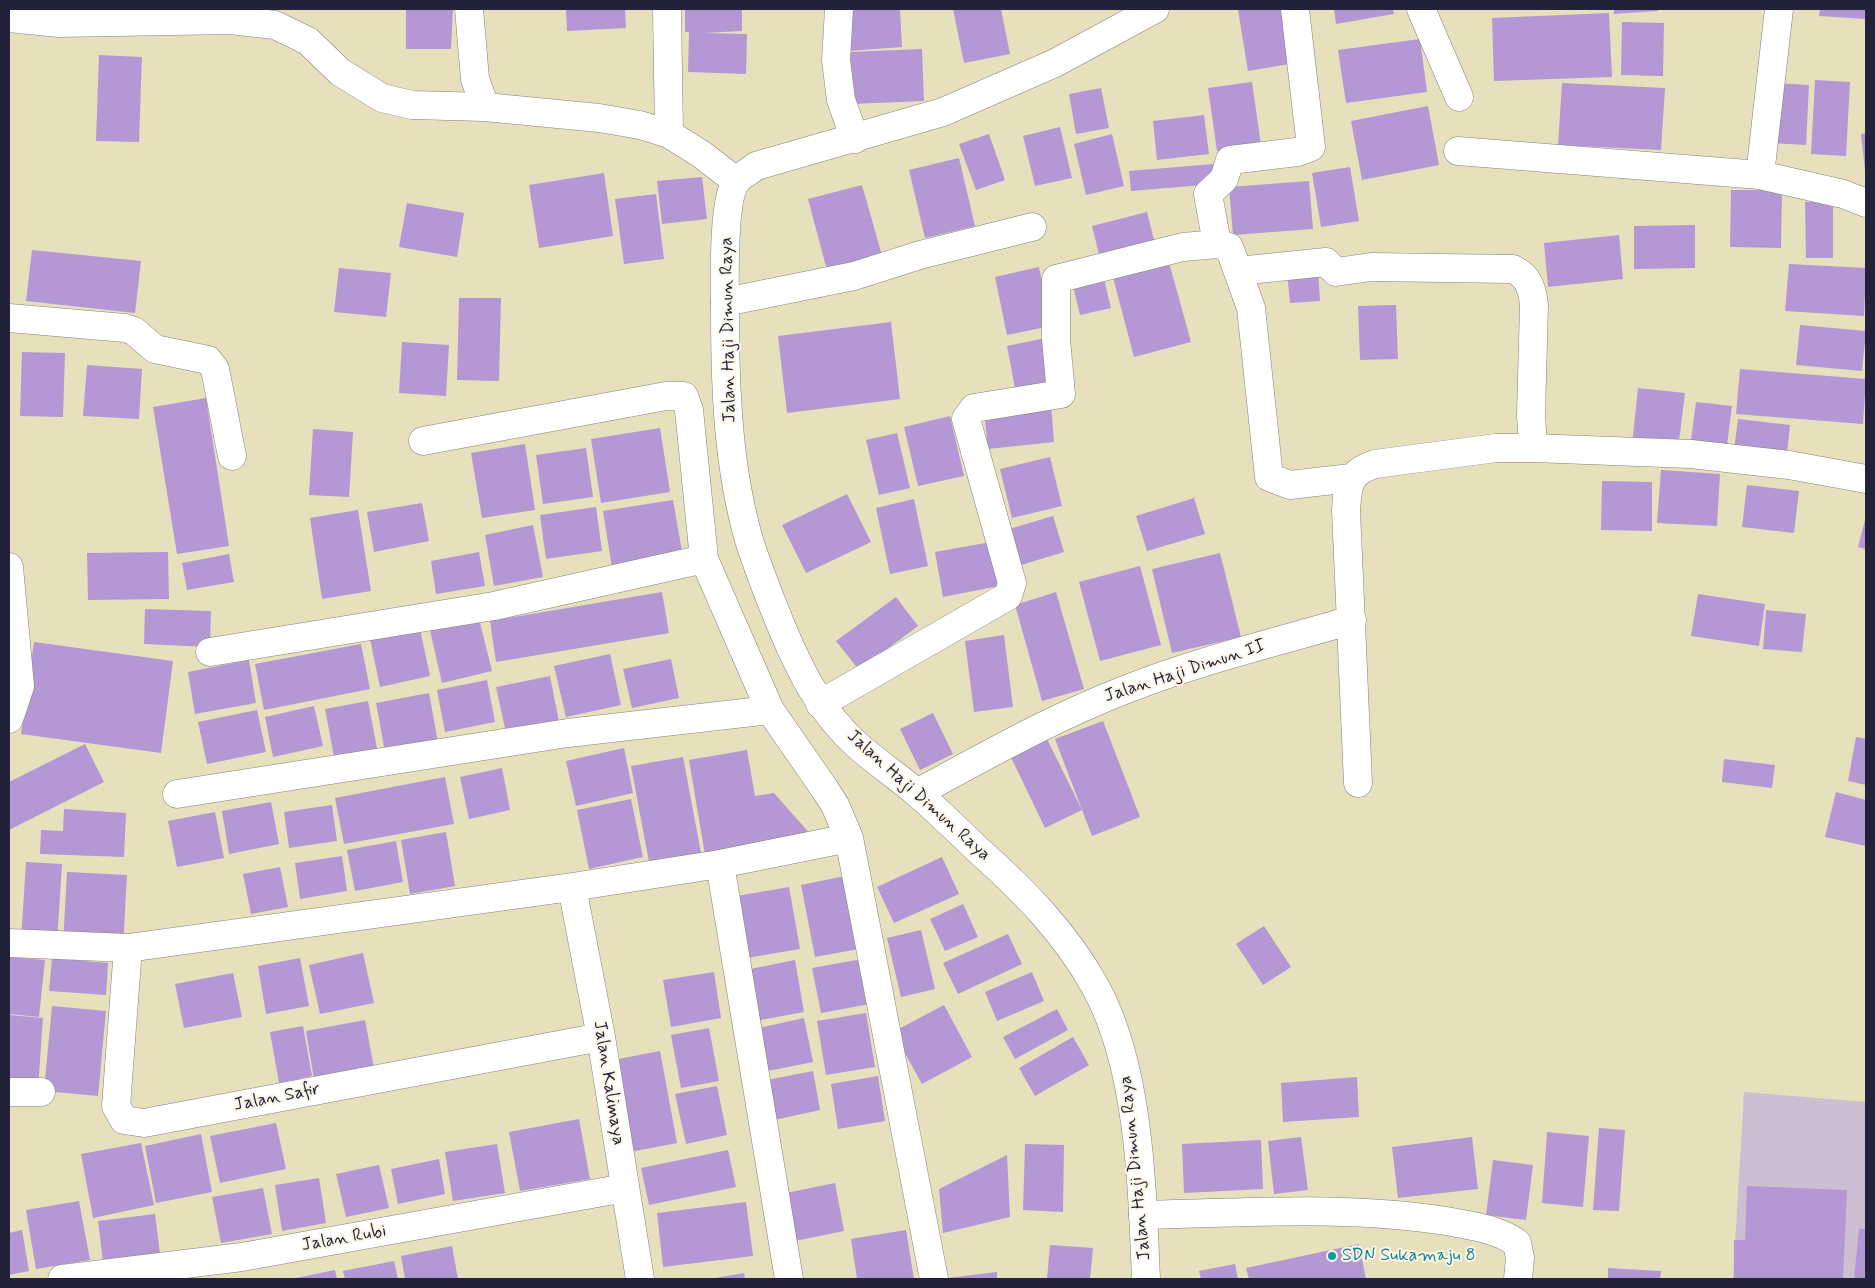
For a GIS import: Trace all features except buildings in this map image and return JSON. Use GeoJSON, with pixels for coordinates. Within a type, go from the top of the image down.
{"type":"FeatureCollection","features":[{"type":"Feature","properties":{"kind":"street"},"geometry":{"type":"LineString","coordinates":[[469,9],[476,79],[485,107]]}},
{"type":"Feature","properties":{"kind":"street"},"geometry":{"type":"LineString","coordinates":[[667,9],[669,134]]}},
{"type":"Feature","properties":{"kind":"street"},"geometry":{"type":"LineString","coordinates":[[839,9],[836,60],[841,100],[856,138]]}},
{"type":"Feature","properties":{"kind":"street"},"geometry":{"type":"LineString","coordinates":[[9,18],[58,16],[230,20],[275,25],[308,41],[340,72],[382,98],[412,105],[485,107],[599,118],[640,125],[669,134],[701,154],[736,181],[756,166],[781,157],[856,138],[944,112],[1055,63],[1124,16],[1156,9]]}},
{"type":"Feature","properties":{"kind":"street"},"geometry":{"type":"LineString","coordinates":[[1217,244],[1208,194],[1224,179],[1230,160],[1297,152],[1311,147],[1295,9]]}},
{"type":"Feature","properties":{"kind":"street"},"geometry":{"type":"LineString","coordinates":[[1421,9],[1459,97]]}},
{"type":"Feature","properties":{"kind":"street"},"geometry":{"type":"LineString","coordinates":[[1760,175],[1779,9]]}},
{"type":"Feature","properties":{"kind":"street"},"geometry":{"type":"LineString","coordinates":[[1458,151],[1760,175],[1843,194],[1866,203]]}},
{"type":"Feature","properties":{"kind":"street","name":"Jalan Haji Dimun Raya"},"geometry":{"type":"LineString","coordinates":[[736,181],[728,203],[725,302],[729,426],[735,476],[749,539],[798,668],[820,704],[856,744],[917,793],[1029,896],[1066,941],[1096,988],[1114,1027],[1129,1078],[1143,1214],[1146,1279]]}},
{"type":"Feature","properties":{"kind":"street"},"geometry":{"type":"LineString","coordinates":[[725,302],[854,276],[920,255],[1032,227]]}},
{"type":"Feature","properties":{"kind":"street"},"geometry":{"type":"LineString","coordinates":[[820,704],[1008,596],[1012,583],[966,419],[974,408],[1060,394],[1056,338],[1056,279],[1183,247],[1217,244],[1230,247],[1251,308],[1269,478],[1290,484],[1351,478]]}},
{"type":"Feature","properties":{"kind":"street"},"geometry":{"type":"LineString","coordinates":[[1238,271],[1326,262],[1336,272],[1371,267],[1514,269],[1524,275],[1532,288],[1534,305],[1531,414],[1533,448]]}},
{"type":"Feature","properties":{"kind":"street"},"geometry":{"type":"LineString","coordinates":[[9,318],[125,328],[134,331],[155,349],[208,360],[215,370],[232,456]]}},
{"type":"Feature","properties":{"kind":"street"},"geometry":{"type":"LineString","coordinates":[[423,442],[666,396],[684,396],[689,410],[704,559],[770,710],[835,805],[849,838],[934,1279]]}},
{"type":"Feature","properties":{"kind":"street"},"geometry":{"type":"LineString","coordinates":[[1358,783],[1346,510],[1351,478],[1360,469],[1375,464],[1496,448],[1533,448],[1691,454],[1789,465],[1866,479]]}},
{"type":"Feature","properties":{"kind":"street"},"geometry":{"type":"LineString","coordinates":[[210,652],[494,606],[704,559]]}},
{"type":"Feature","properties":{"kind":"street"},"geometry":{"type":"LineString","coordinates":[[9,567],[14,686],[9,719]]}},
{"type":"Feature","properties":{"kind":"street","name":"Jalan Haji Dimun II"},"geometry":{"type":"LineString","coordinates":[[917,793],[1070,712],[1129,688],[1175,671],[1352,620]]}},
{"type":"Feature","properties":{"kind":"street"},"geometry":{"type":"LineString","coordinates":[[177,794],[568,733],[770,710]]}},
{"type":"Feature","properties":{"kind":"street"},"geometry":{"type":"LineString","coordinates":[[9,943],[128,948],[572,887],[720,864],[849,838]]}},
{"type":"Feature","properties":{"kind":"street"},"geometry":{"type":"LineString","coordinates":[[720,864],[789,1279]]}},
{"type":"Feature","properties":{"kind":"street","name":"Jalan Kalimaya"},"geometry":{"type":"LineString","coordinates":[[572,887],[601,1037],[640,1279]]}},
{"type":"Feature","properties":{"kind":"street","name":"Jalan Safir"},"geometry":{"type":"LineString","coordinates":[[128,948],[116,1106],[124,1120],[144,1123],[601,1037]]}},
{"type":"Feature","properties":{"kind":"street"},"geometry":{"type":"LineString","coordinates":[[9,1092],[41,1092]]}},
{"type":"Feature","properties":{"kind":"street","name":"Jalan Rubi"},"geometry":{"type":"LineString","coordinates":[[62,1279],[242,1257],[625,1188]]}},
{"type":"Feature","properties":{"kind":"street"},"geometry":{"type":"LineString","coordinates":[[1143,1214],[1363,1212],[1407,1215],[1479,1227],[1504,1233],[1517,1243],[1520,1258],[1518,1279]]}},
{"type":"Feature","properties":{"kind":"shaded area"},"geometry":{"type":"Polygon","coordinates":[[[1744,1092],[1866,1102],[1866,1279],[1733,1279],[1744,1092]]]}},
{"type":"Feature","properties":{"kind":"place","name":"SDN Sukamaju 8"},"geometry":{"type":"Point","coordinates":[1332,1256]}}]}
